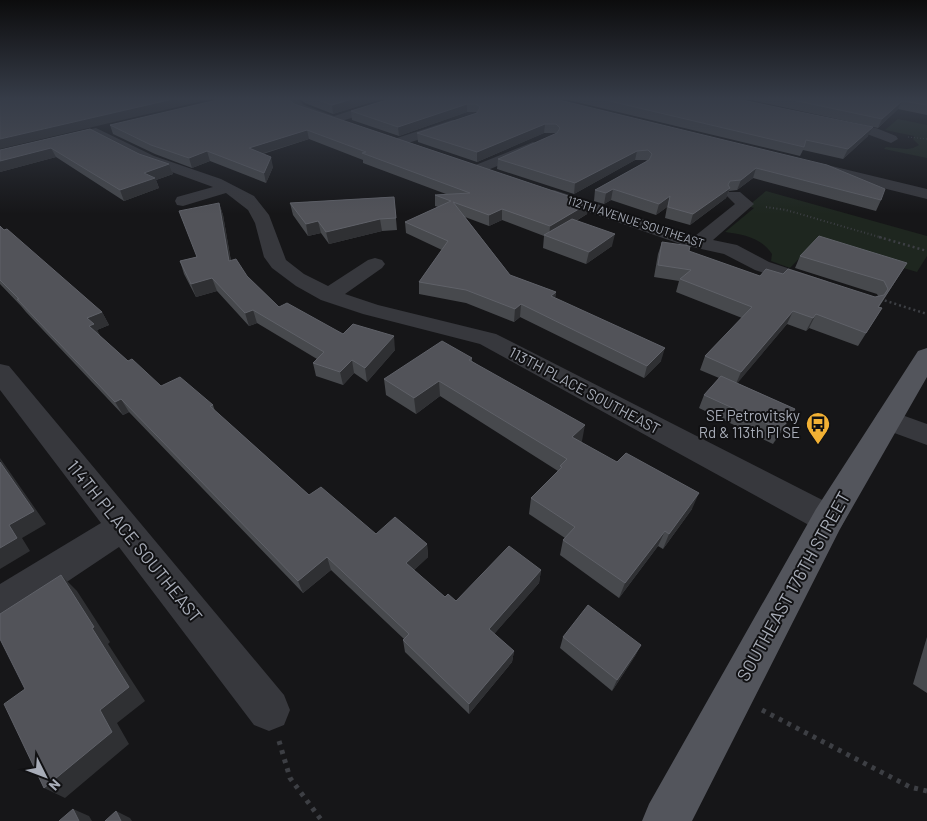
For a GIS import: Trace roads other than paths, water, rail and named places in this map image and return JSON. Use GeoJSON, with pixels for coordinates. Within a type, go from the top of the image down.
{"type":"FeatureCollection","features":[{"type":"Feature","properties":{"kind":"main road","name":"SOUTHEAST 176TH STREET"},"geometry":{"type":"LineString","coordinates":[[666,821],[828,519],[927,356]]}},
{"type":"Feature","properties":{"kind":"street","name":"113TH PLACE SOUTHEAST"},"geometry":{"type":"LineString","coordinates":[[111,137],[156,162],[209,178],[248,201],[262,216],[279,264],[302,282],[329,295],[388,315],[453,328],[488,339],[828,519]]}},
{"type":"Feature","properties":{"kind":"street"},"geometry":{"type":"LineString","coordinates":[[386,137],[425,151]]}},
{"type":"Feature","properties":{"kind":"street"},"geometry":{"type":"LineString","coordinates":[[399,142],[413,137]]}},
{"type":"Feature","properties":{"kind":"street"},"geometry":{"type":"LineString","coordinates":[[887,137],[891,139]]}},
{"type":"Feature","properties":{"kind":"street"},"geometry":{"type":"LineString","coordinates":[[478,169],[550,138]]}},
{"type":"Feature","properties":{"kind":"street"},"geometry":{"type":"LineString","coordinates":[[460,163],[496,175]]}},
{"type":"Feature","properties":{"kind":"street"},"geometry":{"type":"LineString","coordinates":[[801,163],[927,194]]}},
{"type":"Feature","properties":{"kind":"street"},"geometry":{"type":"LineString","coordinates":[[183,201],[226,188]]}},
{"type":"Feature","properties":{"kind":"street","name":"112TH AVENUE SOUTHEAST"},"geometry":{"type":"LineString","coordinates":[[540,190],[698,243],[730,249],[762,266],[868,301]]}},
{"type":"Feature","properties":{"kind":"street"},"geometry":{"type":"LineString","coordinates":[[575,202],[591,193]]}},
{"type":"Feature","properties":{"kind":"street"},"geometry":{"type":"LineString","coordinates":[[698,243],[740,200]]}},
{"type":"Feature","properties":{"kind":"street"},"geometry":{"type":"LineString","coordinates":[[329,295],[375,264]]}},
{"type":"Feature","properties":{"kind":"street","name":"114TH PLACE SOUTHEAST"},"geometry":{"type":"LineString","coordinates":[[0,372],[269,710]]}},
{"type":"Feature","properties":{"kind":"street"},"geometry":{"type":"LineString","coordinates":[[888,420],[927,435]]}},
{"type":"Feature","properties":{"kind":"street"},"geometry":{"type":"LineString","coordinates":[[0,605],[124,526]]}},
{"type":"Feature","properties":{"kind":"place","name":"SE Petrovitsky Rd & 113th Pl SE"},"geometry":{"type":"Point","coordinates":[818,445]}}]}
